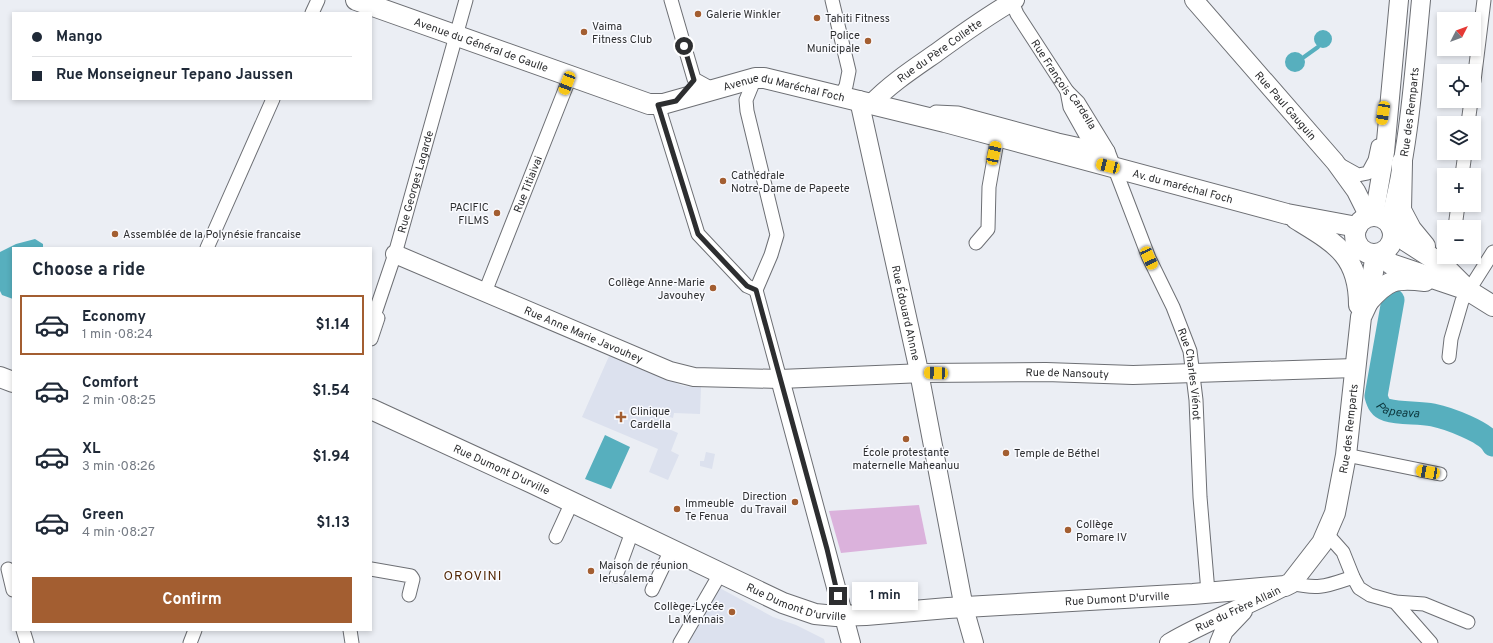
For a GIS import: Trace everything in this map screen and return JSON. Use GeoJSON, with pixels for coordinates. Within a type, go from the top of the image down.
{"type":"FeatureCollection","features":[{"type":"Feature","properties":{"kind":"main road","name":"Avenue du Général de Gaulle"},"geometry":{"type":"LineString","coordinates":[[356,0],[649,104],[667,103],[702,88]]}},
{"type":"Feature","properties":{"kind":"main road","name":"Avenue du Maréchal Foch"},"geometry":{"type":"LineString","coordinates":[[702,88],[755,78],[770,79],[857,100]]}},
{"type":"Feature","properties":{"kind":"main road","name":"Av. du maréchal Foch"},"geometry":{"type":"LineString","coordinates":[[857,100],[998,136],[1287,214],[1376,222]]}},
{"type":"Feature","properties":{"kind":"main road"},"geometry":{"type":"LineString","coordinates":[[1402,162],[1402,210],[1405,219],[1420,240],[1437,255]]}},
{"type":"Feature","properties":{"kind":"main road"},"geometry":{"type":"LineString","coordinates":[[1287,214],[1318,233],[1341,250],[1353,267],[1359,288],[1359,337]]}},
{"type":"Feature","properties":{"kind":"main road"},"geometry":{"type":"LineString","coordinates":[[1376,222],[1393,239],[1388,248],[1378,254],[1369,254],[1358,246],[1355,234],[1376,222]]}},
{"type":"Feature","properties":{"kind":"main road"},"geometry":{"type":"LineString","coordinates":[[1376,222],[1406,241],[1437,257]]}},
{"type":"Feature","properties":{"kind":"main road"},"geometry":{"type":"LineString","coordinates":[[1378,254],[1391,264],[1470,291],[1493,306]]}},
{"type":"Feature","properties":{"kind":"main road","name":"Rue des Remparts"},"geometry":{"type":"LineString","coordinates":[[1288,584],[1304,569],[1327,534],[1335,513],[1346,454],[1361,317],[1368,302],[1378,254]]}},
{"type":"Feature","properties":{"kind":"main road"},"geometry":{"type":"LineString","coordinates":[[1447,264],[1470,291]]}},
{"type":"Feature","properties":{"kind":"main road"},"geometry":{"type":"LineString","coordinates":[[1368,302],[1380,288],[1391,282],[1406,278],[1451,284]]}},
{"type":"Feature","properties":{"kind":"main road"},"geometry":{"type":"LineString","coordinates":[[0,377],[12,382]]}},
{"type":"Feature","properties":{"kind":"main road","name":"Rue Dumont D'urville"},"geometry":{"type":"LineString","coordinates":[[372,409],[572,502],[783,603],[815,614],[842,616],[1208,592],[1288,584]]}},
{"type":"Feature","properties":{"kind":"street"},"geometry":{"type":"LineString","coordinates":[[312,12],[318,0]]}},
{"type":"Feature","properties":{"kind":"street","name":"Rue Georges Lagarde"},"geometry":{"type":"LineString","coordinates":[[372,336],[396,255],[466,0]]}},
{"type":"Feature","properties":{"kind":"street"},"geometry":{"type":"LineString","coordinates":[[671,0],[702,88]]}},
{"type":"Feature","properties":{"kind":"street"},"geometry":{"type":"LineString","coordinates":[[832,0],[849,71],[849,77],[857,100]]}},
{"type":"Feature","properties":{"kind":"street","name":"Rue Paul Gauguin"},"geometry":{"type":"LineString","coordinates":[[1194,0],[1335,162],[1356,190],[1376,222]]}},
{"type":"Feature","properties":{"kind":"street","name":"Rue des Remparts"},"geometry":{"type":"LineString","coordinates":[[1376,222],[1385,152],[1399,0]]}},
{"type":"Feature","properties":{"kind":"street","name":"Rue des Remparts"},"geometry":{"type":"LineString","coordinates":[[1376,222],[1395,203],[1402,162],[1421,0]]}},
{"type":"Feature","properties":{"kind":"street"},"geometry":{"type":"LineString","coordinates":[[1476,64],[1484,0]]}},
{"type":"Feature","properties":{"kind":"street","name":"Rue du Père Collette"},"geometry":{"type":"LineString","coordinates":[[857,100],[882,93],[923,62],[1012,1]]}},
{"type":"Feature","properties":{"kind":"street","name":"Rue François Cardella"},"geometry":{"type":"LineString","coordinates":[[1012,1],[1017,14],[1067,91],[1078,102],[1108,151],[1116,169]]}},
{"type":"Feature","properties":{"kind":"street"},"geometry":{"type":"LineString","coordinates":[[1335,162],[1358,175],[1368,173],[1375,160],[1396,34]]}},
{"type":"Feature","properties":{"kind":"street","name":"Rue Titiaivai"},"geometry":{"type":"LineString","coordinates":[[485,292],[570,77]]}},
{"type":"Feature","properties":{"kind":"street"},"geometry":{"type":"LineString","coordinates":[[755,78],[746,100],[747,111],[777,235],[771,255],[756,290],[832,567],[842,616],[847,624],[851,643]]}},
{"type":"Feature","properties":{"kind":"street"},"geometry":{"type":"LineString","coordinates":[[1067,91],[1070,107],[1093,148]]}},
{"type":"Feature","properties":{"kind":"street"},"geometry":{"type":"LineString","coordinates":[[207,247],[273,100]]}},
{"type":"Feature","properties":{"kind":"street","name":"Rue Édouard Ahnne"},"geometry":{"type":"LineString","coordinates":[[857,100],[919,373],[964,608],[974,643]]}},
{"type":"Feature","properties":{"kind":"street"},"geometry":{"type":"LineString","coordinates":[[667,103],[698,234],[742,281],[756,290]]}},
{"type":"Feature","properties":{"kind":"street"},"geometry":{"type":"LineString","coordinates":[[926,118],[936,112],[958,113],[1108,151]]}},
{"type":"Feature","properties":{"kind":"street"},"geometry":{"type":"LineString","coordinates":[[976,243],[988,229],[989,187],[998,136]]}},
{"type":"Feature","properties":{"kind":"street","name":"Rue Charles Viénot"},"geometry":{"type":"LineString","coordinates":[[1116,169],[1149,258],[1173,307],[1190,351],[1196,400],[1200,497],[1208,592]]}},
{"type":"Feature","properties":{"kind":"street"},"geometry":{"type":"LineString","coordinates":[[1449,357],[1451,339],[1462,301],[1470,291],[1493,252]]}},
{"type":"Feature","properties":{"kind":"street","name":"Rue Georges Lagarde"},"geometry":{"type":"LineString","coordinates":[[372,322],[396,255]]}},
{"type":"Feature","properties":{"kind":"street","name":"Rue Anne Marie Javouhey"},"geometry":{"type":"LineString","coordinates":[[396,255],[670,371],[686,376],[780,379]]}},
{"type":"Feature","properties":{"kind":"street","name":"Rue de Nansouty"},"geometry":{"type":"LineString","coordinates":[[780,379],[919,373],[1046,372],[1133,375],[1355,368]]}},
{"type":"Feature","properties":{"kind":"street"},"geometry":{"type":"LineString","coordinates":[[1346,454],[1440,474]]}},
{"type":"Feature","properties":{"kind":"street"},"geometry":{"type":"LineString","coordinates":[[556,537],[572,502]]}},
{"type":"Feature","properties":{"kind":"street"},"geometry":{"type":"LineString","coordinates":[[616,576],[632,532]]}},
{"type":"Feature","properties":{"kind":"street"},"geometry":{"type":"LineString","coordinates":[[1327,534],[1343,552],[1352,577],[1359,588],[1370,595],[1394,602],[1424,604],[1468,622]]}},
{"type":"Feature","properties":{"kind":"street"},"geometry":{"type":"LineString","coordinates":[[652,590],[671,550]]}},
{"type":"Feature","properties":{"kind":"street"},"geometry":{"type":"LineString","coordinates":[[7,569],[12,586]]}},
{"type":"Feature","properties":{"kind":"street"},"geometry":{"type":"LineString","coordinates":[[372,569],[411,576],[413,579],[409,595]]}},
{"type":"Feature","properties":{"kind":"street"},"geometry":{"type":"LineString","coordinates":[[680,643],[723,575]]}},
{"type":"Feature","properties":{"kind":"street"},"geometry":{"type":"LineString","coordinates":[[689,643],[723,575]]}},
{"type":"Feature","properties":{"kind":"street"},"geometry":{"type":"LineString","coordinates":[[1288,584],[1309,588],[1323,588],[1352,577]]}},
{"type":"Feature","properties":{"kind":"street","name":"Rue du Frère Allain"},"geometry":{"type":"LineString","coordinates":[[1169,643],[1194,628],[1261,598],[1288,584]]}},
{"type":"Feature","properties":{"kind":"street"},"geometry":{"type":"LineString","coordinates":[[1219,643],[1224,631],[1233,620],[1261,598]]}},
{"type":"Feature","properties":{"kind":"street"},"geometry":{"type":"LineString","coordinates":[[1394,602],[1430,643]]}},
{"type":"Feature","properties":{"kind":"street"},"geometry":{"type":"LineString","coordinates":[[23,631],[27,643]]}},
{"type":"Feature","properties":{"kind":"street"},"geometry":{"type":"LineString","coordinates":[[190,643],[195,631]]}},
{"type":"Feature","properties":{"kind":"shaded area","name":"Clinique Cardella"},"geometry":{"type":"Polygon","coordinates":[[[610,354],[683,386],[701,387],[700,414],[674,413],[673,418],[663,415],[664,407],[660,417],[664,421],[662,426],[678,433],[671,451],[679,455],[668,480],[649,472],[658,449],[582,417],[610,354]]]}},
{"type":"Feature","properties":{"kind":"shaded area"},"geometry":{"type":"Polygon","coordinates":[[[706,452],[715,454],[712,469],[700,466],[700,461],[704,461],[706,452]]]}},
{"type":"Feature","properties":{"kind":"shaded area"},"geometry":{"type":"Polygon","coordinates":[[[919,505],[927,544],[841,553],[829,511],[919,505]]]}},
{"type":"Feature","properties":{"kind":"shaded area","name":"Collège-Lycée La Mennais"},"geometry":{"type":"Polygon","coordinates":[[[716,586],[773,617],[796,625],[824,639],[825,643],[683,643],[716,586]]]}},
{"type":"Feature","properties":{"kind":"water"},"geometry":{"type":"Polygon","coordinates":[[[1323,30],[1329,33],[1332,39],[1329,45],[1323,48],[1317,45],[1314,39],[1317,33],[1323,30]]]}},
{"type":"Feature","properties":{"kind":"water"},"geometry":{"type":"Polygon","coordinates":[[[1295,52],[1302,55],[1305,62],[1302,69],[1295,72],[1288,69],[1285,62],[1288,55],[1295,52]]]}},
{"type":"Feature","properties":{"kind":"water"},"geometry":{"type":"Polygon","coordinates":[[[35,239],[43,244],[43,247],[12,247],[12,299],[2,295],[0,291],[0,252],[16,244],[35,239]]]}},
{"type":"Feature","properties":{"kind":"water"},"geometry":{"type":"Polygon","coordinates":[[[605,435],[630,447],[611,489],[585,479],[605,435]]]}},
{"type":"Feature","properties":{"kind":"waterway"},"geometry":{"type":"LineString","coordinates":[[1304,57],[1318,47]]}},
{"type":"Feature","properties":{"kind":"waterway","name":"Papeava"},"geometry":{"type":"LineString","coordinates":[[1393,300],[1376,396],[1380,405],[1383,408],[1392,411],[1427,414],[1448,419],[1483,435],[1493,445]]}},
{"type":"Feature","properties":{"kind":"place","name":"Galerie Winkler"},"geometry":{"type":"Point","coordinates":[698,14]}},
{"type":"Feature","properties":{"kind":"place","name":"Tahiti Fitness"},"geometry":{"type":"Point","coordinates":[817,18]}},
{"type":"Feature","properties":{"kind":"place","name":"Vaima Fitness Club"},"geometry":{"type":"Point","coordinates":[584,32]}},
{"type":"Feature","properties":{"kind":"place","name":"Police Municipale"},"geometry":{"type":"Point","coordinates":[868,41]}},
{"type":"Feature","properties":{"kind":"place","name":"Cathédrale Notre-Dame de Papeete"},"geometry":{"type":"Point","coordinates":[723,181]}},
{"type":"Feature","properties":{"kind":"place","name":"PACIFIC FILMS"},"geometry":{"type":"Point","coordinates":[497,213]}},
{"type":"Feature","properties":{"kind":"place","name":"Assemblée de la Polynésie francaise"},"geometry":{"type":"Point","coordinates":[115,234]}},
{"type":"Feature","properties":{"kind":"place","name":"Collège Anne-Marie Javouhey"},"geometry":{"type":"Point","coordinates":[713,288]}},
{"type":"Feature","properties":{"kind":"place","name":"Clinique Cardella"},"geometry":{"type":"Point","coordinates":[621,417]}},
{"type":"Feature","properties":{"kind":"place","name":"École protestante maternelle Maheanuu"},"geometry":{"type":"Point","coordinates":[906,439]}},
{"type":"Feature","properties":{"kind":"place","name":"Temple de Béthel"},"geometry":{"type":"Point","coordinates":[1006,453]}},
{"type":"Feature","properties":{"kind":"place","name":"Direction du Travail"},"geometry":{"type":"Point","coordinates":[795,502]}},
{"type":"Feature","properties":{"kind":"place","name":"Immeuble Te Fenua"},"geometry":{"type":"Point","coordinates":[677,509]}},
{"type":"Feature","properties":{"kind":"place","name":"Collège Pomare IV"},"geometry":{"type":"Point","coordinates":[1068,530]}},
{"type":"Feature","properties":{"kind":"place","name":"Maison de réunion Ierusalema"},"geometry":{"type":"Point","coordinates":[591,571]}},
{"type":"Feature","properties":{"kind":"place","name":"Collège-Lycée La Mennais"},"geometry":{"type":"Point","coordinates":[732,612]}},
{"type":"Feature","properties":{"kind":"district","name":"OROVINI"},"geometry":{"type":"Point","coordinates":[473,575]}},
{"type":"Feature","properties":{"kind":"route"},"geometry":{"type":"LineString","coordinates":[[684,46],[694,80],[684,94],[676,101],[658,105],[698,234],[711,250],[747,286],[756,290],[817,517],[834,573],[838,596]]}}]}
